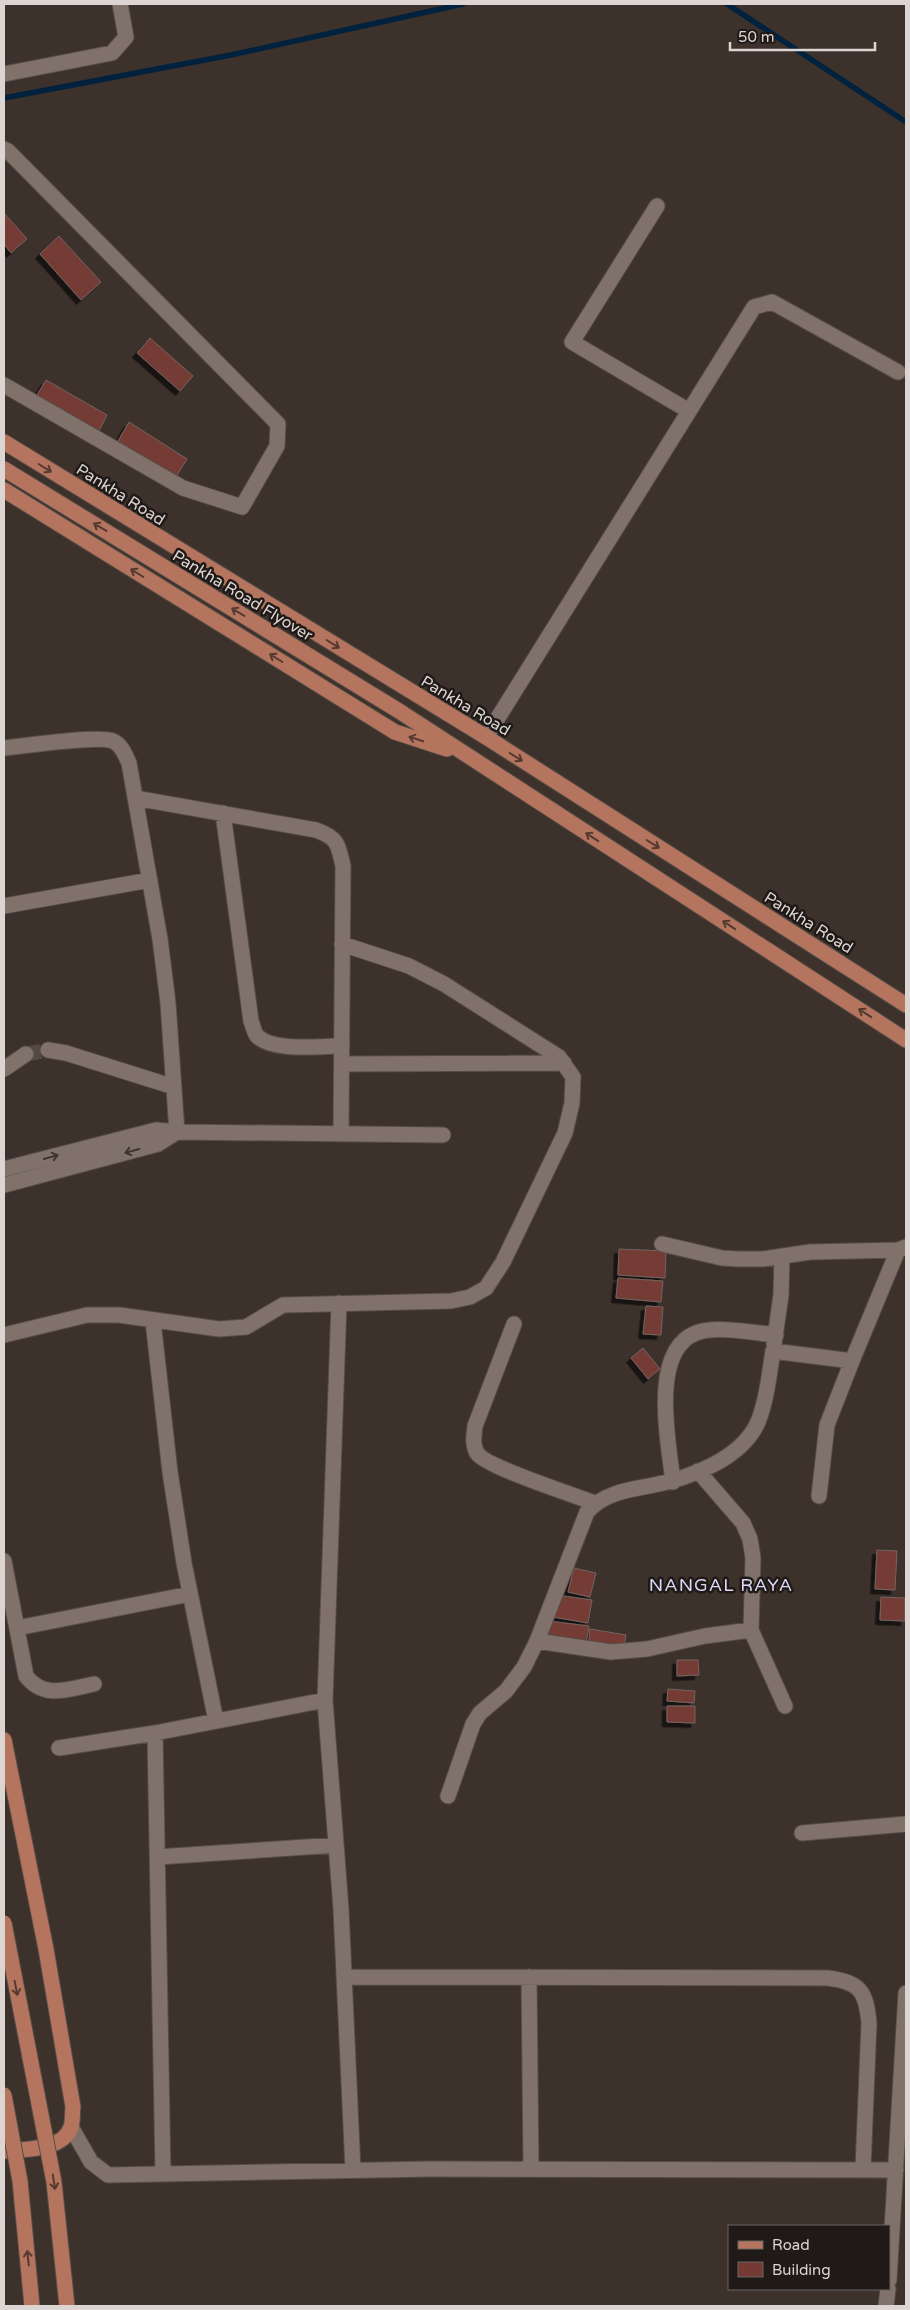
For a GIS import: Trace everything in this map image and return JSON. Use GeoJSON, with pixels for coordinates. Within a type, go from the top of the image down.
{"type":"FeatureCollection","features":[{"type":"Feature","properties":{"kind":"main road","name":"Pankha Road"},"geometry":{"type":"LineString","coordinates":[[4,442],[486,737],[906,1005]]}},
{"type":"Feature","properties":{"kind":"main road","name":"Pankha Road Flyover"},"geometry":{"type":"LineString","coordinates":[[4,469],[399,711],[463,754]]}},
{"type":"Feature","properties":{"kind":"main road"},"geometry":{"type":"LineString","coordinates":[[4,490],[395,732],[463,754],[906,1040]]}},
{"type":"Feature","properties":{"kind":"main road"},"geometry":{"type":"LineString","coordinates":[[4,1740],[46,1949],[73,2107],[71,2126],[64,2138],[42,2148],[4,2151]]}},
{"type":"Feature","properties":{"kind":"main road"},"geometry":{"type":"LineString","coordinates":[[4,1923],[54,2182],[67,2306]]}},
{"type":"Feature","properties":{"kind":"main road"},"geometry":{"type":"LineString","coordinates":[[4,2095],[20,2181],[32,2306]]}},
{"type":"Feature","properties":{"kind":"street"},"geometry":{"type":"LineString","coordinates":[[4,74],[112,53],[126,37],[120,4]]}},
{"type":"Feature","properties":{"kind":"street"},"geometry":{"type":"LineString","coordinates":[[4,149],[278,424],[277,446],[242,507],[183,488],[4,385]]}},
{"type":"Feature","properties":{"kind":"street"},"geometry":{"type":"LineString","coordinates":[[657,206],[572,342],[688,411]]}},
{"type":"Feature","properties":{"kind":"street"},"geometry":{"type":"LineString","coordinates":[[486,737],[754,307],[772,302],[898,372]]}},
{"type":"Feature","properties":{"kind":"street"},"geometry":{"type":"LineString","coordinates":[[4,748],[96,740],[112,741],[121,746],[129,763],[150,880],[168,1003],[177,1132]]}},
{"type":"Feature","properties":{"kind":"street"},"geometry":{"type":"LineString","coordinates":[[136,798],[316,830],[331,836],[338,846],[343,866],[341,1134]]}},
{"type":"Feature","properties":{"kind":"street"},"geometry":{"type":"LineString","coordinates":[[223,814],[251,1021],[256,1034],[264,1041],[277,1046],[342,1046]]}},
{"type":"Feature","properties":{"kind":"street"},"geometry":{"type":"LineString","coordinates":[[4,906],[150,880]]}},
{"type":"Feature","properties":{"kind":"street"},"geometry":{"type":"LineString","coordinates":[[4,1335],[87,1315],[119,1315],[219,1329],[246,1327],[283,1305],[303,1302],[450,1301],[470,1296],[486,1288],[503,1262],[565,1133],[572,1103],[573,1077],[559,1057],[444,984],[409,966],[342,944]]}},
{"type":"Feature","properties":{"kind":"street"},"geometry":{"type":"LineString","coordinates":[[48,1050],[174,1087]]}},
{"type":"Feature","properties":{"kind":"street"},"geometry":{"type":"LineString","coordinates":[[4,1069],[26,1054]]}},
{"type":"Feature","properties":{"kind":"street"},"geometry":{"type":"LineString","coordinates":[[342,1064],[564,1063]]}},
{"type":"Feature","properties":{"kind":"street"},"geometry":{"type":"LineString","coordinates":[[4,1170],[156,1130],[177,1132],[443,1135]]}},
{"type":"Feature","properties":{"kind":"street"},"geometry":{"type":"LineString","coordinates":[[4,1185],[158,1144],[177,1132]]}},
{"type":"Feature","properties":{"kind":"street"},"geometry":{"type":"LineString","coordinates":[[662,1244],[722,1258],[763,1258],[810,1252],[902,1248],[852,1360],[828,1425],[819,1496]]}},
{"type":"Feature","properties":{"kind":"street"},"geometry":{"type":"LineString","coordinates":[[448,1796],[472,1724],[480,1713],[506,1691],[524,1667],[537,1641],[587,1512],[604,1497],[628,1490],[673,1482],[723,1459],[746,1440],[757,1423],[768,1390],[776,1335],[782,1256]]}},
{"type":"Feature","properties":{"kind":"street"},"geometry":{"type":"LineString","coordinates":[[339,1303],[325,1700],[336,1844],[354,2170]]}},
{"type":"Feature","properties":{"kind":"street"},"geometry":{"type":"LineString","coordinates":[[152,1321],[170,1472],[190,1594],[216,1721]]}},
{"type":"Feature","properties":{"kind":"street"},"geometry":{"type":"LineString","coordinates":[[514,1324],[475,1426],[473,1442],[478,1455],[493,1464],[595,1503]]}},
{"type":"Feature","properties":{"kind":"street"},"geometry":{"type":"LineString","coordinates":[[673,1482],[664,1398],[672,1358],[682,1341],[697,1332],[723,1330],[776,1335]]}},
{"type":"Feature","properties":{"kind":"street"},"geometry":{"type":"LineString","coordinates":[[773,1351],[852,1360]]}},
{"type":"Feature","properties":{"kind":"street"},"geometry":{"type":"LineString","coordinates":[[698,1471],[742,1524],[750,1538],[753,1558],[752,1630],[784,1706]]}},
{"type":"Feature","properties":{"kind":"street"},"geometry":{"type":"LineString","coordinates":[[4,1561],[26,1676],[33,1685],[46,1691],[94,1684]]}},
{"type":"Feature","properties":{"kind":"street"},"geometry":{"type":"LineString","coordinates":[[17,1628],[190,1594]]}},
{"type":"Feature","properties":{"kind":"street"},"geometry":{"type":"LineString","coordinates":[[537,1641],[611,1652],[647,1649],[705,1636],[752,1630]]}},
{"type":"Feature","properties":{"kind":"street"},"geometry":{"type":"LineString","coordinates":[[59,1748],[156,1733],[325,1700]]}},
{"type":"Feature","properties":{"kind":"street"},"geometry":{"type":"LineString","coordinates":[[156,1733],[164,2174]]}},
{"type":"Feature","properties":{"kind":"street"},"geometry":{"type":"LineString","coordinates":[[802,1833],[906,1824]]}},
{"type":"Feature","properties":{"kind":"street"},"geometry":{"type":"LineString","coordinates":[[158,1857],[336,1844]]}},
{"type":"Feature","properties":{"kind":"street"},"geometry":{"type":"LineString","coordinates":[[344,1976],[828,1978],[846,1980],[858,1987],[867,2000],[869,2022],[863,2170]]}},
{"type":"Feature","properties":{"kind":"street"},"geometry":{"type":"LineString","coordinates":[[529,1977],[531,2169]]}},
{"type":"Feature","properties":{"kind":"street"},"geometry":{"type":"LineString","coordinates":[[890,2264],[906,1993]]}},
{"type":"Feature","properties":{"kind":"street"},"geometry":{"type":"LineString","coordinates":[[71,2126],[84,2152],[101,2171],[108,2175],[354,2170],[896,2170]]}},
{"type":"Feature","properties":{"kind":"street"},"geometry":{"type":"LineString","coordinates":[[886,2306],[888,2290]]}},
{"type":"Feature","properties":{"kind":"building"},"geometry":{"type":"Polygon","coordinates":[[[4,213],[27,239],[11,253],[4,244],[4,213]]]}},
{"type":"Feature","properties":{"kind":"building"},"geometry":{"type":"Polygon","coordinates":[[[59,236],[101,282],[81,300],[40,254],[59,236]]]}},
{"type":"Feature","properties":{"kind":"building"},"geometry":{"type":"Polygon","coordinates":[[[150,338],[193,376],[180,391],[137,353],[150,338]]]}},
{"type":"Feature","properties":{"kind":"building"},"geometry":{"type":"Polygon","coordinates":[[[46,380],[107,415],[99,431],[37,395],[46,380]]]}},
{"type":"Feature","properties":{"kind":"building"},"geometry":{"type":"Polygon","coordinates":[[[129,422],[187,459],[176,477],[118,441],[129,422]]]}},
{"type":"Feature","properties":{"kind":"building"},"geometry":{"type":"Polygon","coordinates":[[[619,1249],[666,1251],[665,1278],[618,1275],[619,1249]]]}},
{"type":"Feature","properties":{"kind":"building"},"geometry":{"type":"Polygon","coordinates":[[[618,1278],[663,1281],[661,1302],[616,1298],[618,1278]]]}},
{"type":"Feature","properties":{"kind":"building"},"geometry":{"type":"Polygon","coordinates":[[[646,1306],[663,1307],[661,1335],[643,1334],[646,1306]]]}},
{"type":"Feature","properties":{"kind":"building"},"geometry":{"type":"Polygon","coordinates":[[[643,1348],[660,1369],[648,1379],[631,1358],[643,1348]]]}},
{"type":"Feature","properties":{"kind":"building"},"geometry":{"type":"Polygon","coordinates":[[[877,1550],[897,1551],[895,1590],[875,1589],[877,1550]]]}},
{"type":"Feature","properties":{"kind":"building"},"geometry":{"type":"Polygon","coordinates":[[[574,1568],[596,1573],[590,1597],[568,1592],[574,1568]]]}},
{"type":"Feature","properties":{"kind":"building"},"geometry":{"type":"Polygon","coordinates":[[[556,1595],[592,1600],[588,1623],[553,1617],[556,1595]]]}},
{"type":"Feature","properties":{"kind":"building"},"geometry":{"type":"Polygon","coordinates":[[[881,1597],[905,1598],[905,1621],[880,1620],[881,1597]]]}},
{"type":"Feature","properties":{"kind":"building"},"geometry":{"type":"Polygon","coordinates":[[[548,1621],[589,1626],[586,1644],[545,1639],[548,1621]]]}},
{"type":"Feature","properties":{"kind":"building"},"geometry":{"type":"Polygon","coordinates":[[[590,1629],[626,1635],[624,1646],[589,1641],[590,1629]]]}},
{"type":"Feature","properties":{"kind":"building"},"geometry":{"type":"Polygon","coordinates":[[[677,1660],[698,1660],[699,1675],[677,1676],[677,1660]]]}},
{"type":"Feature","properties":{"kind":"building"},"geometry":{"type":"Polygon","coordinates":[[[668,1689],[695,1691],[694,1703],[667,1701],[668,1689]]]}},
{"type":"Feature","properties":{"kind":"building"},"geometry":{"type":"Polygon","coordinates":[[[667,1706],[695,1706],[695,1723],[667,1722],[667,1706]]]}},
{"type":"Feature","properties":{"kind":"waterway"},"geometry":{"type":"LineString","coordinates":[[4,98],[231,55],[463,4]]}},
{"type":"Feature","properties":{"kind":"waterway"},"geometry":{"type":"LineString","coordinates":[[727,4],[906,122]]}},
{"type":"Feature","properties":{"kind":"tunnel"},"geometry":{"type":"LineString","coordinates":[[26,1054],[48,1050]]}},
{"type":"Feature","properties":{"kind":"district","name":"NANGAL RAYA"},"geometry":{"type":"Point","coordinates":[721,1585]}}]}
